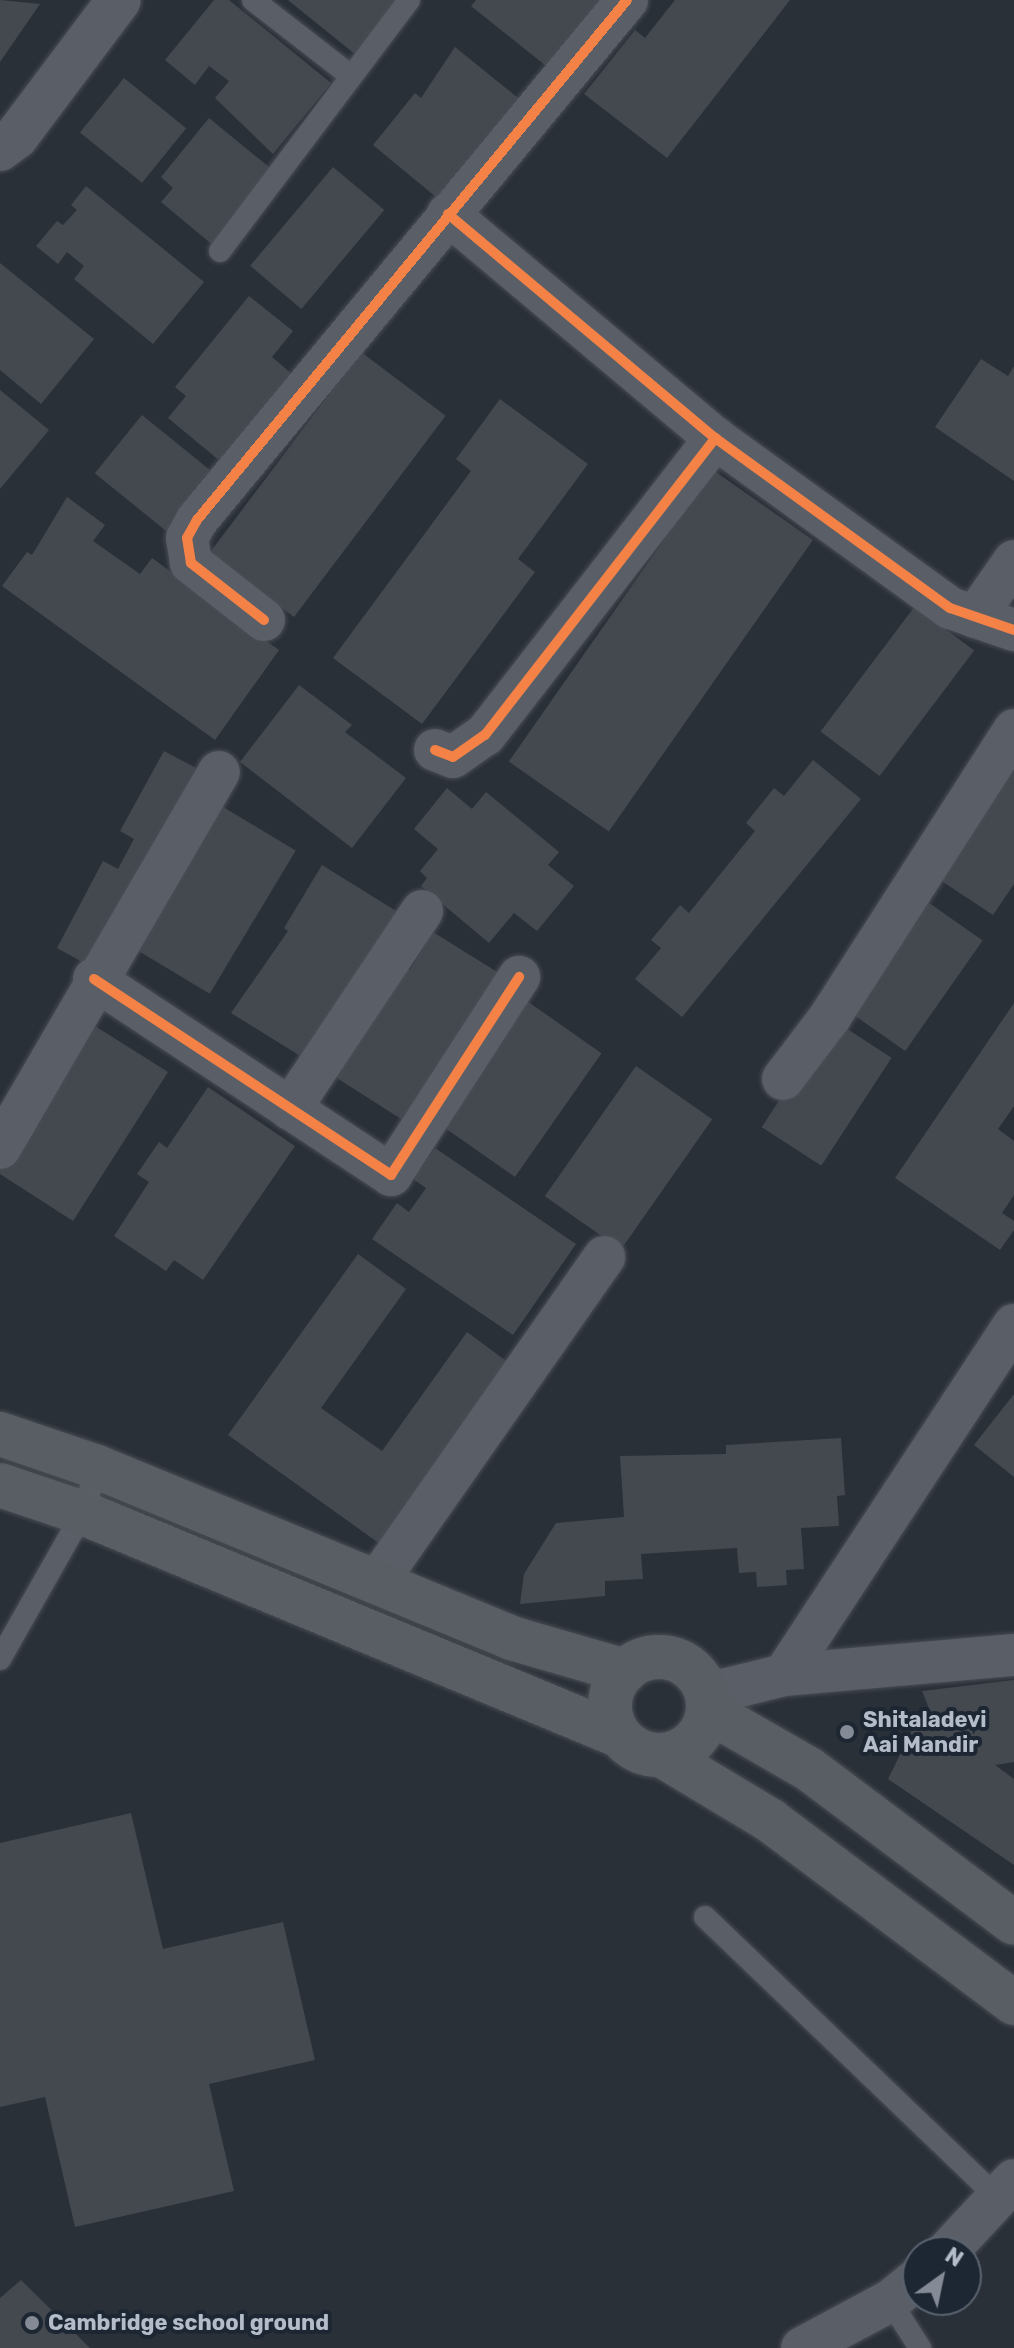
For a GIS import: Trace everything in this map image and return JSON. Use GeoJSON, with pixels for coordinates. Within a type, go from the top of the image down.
{"type":"FeatureCollection","features":[{"type":"Feature","properties":{"kind":"main road"},"geometry":{"type":"LineString","coordinates":[[0,1434],[97,1467],[511,1638],[625,1671]]}},
{"type":"Feature","properties":{"kind":"main road"},"geometry":{"type":"LineString","coordinates":[[0,1485],[83,1513],[618,1735],[638,1751],[663,1756],[771,1821],[1014,2003]]}},
{"type":"Feature","properties":{"kind":"main road"},"geometry":{"type":"LineString","coordinates":[[618,1735],[610,1701],[625,1671],[655,1657],[673,1659],[700,1679],[708,1703],[809,1769],[1014,1923]]}},
{"type":"Feature","properties":{"kind":"main road"},"geometry":{"type":"LineString","coordinates":[[663,1756],[694,1741],[708,1703]]}},
{"type":"Feature","properties":{"kind":"street"},"geometry":{"type":"LineString","coordinates":[[0,149],[16,137],[119,0]]}},
{"type":"Feature","properties":{"kind":"street"},"geometry":{"type":"LineString","coordinates":[[264,620],[191,563],[187,538],[448,214],[627,0]]}},
{"type":"Feature","properties":{"kind":"street"},"geometry":{"type":"LineString","coordinates":[[448,214],[715,438],[950,608],[1014,630]]}},
{"type":"Feature","properties":{"kind":"street"},"geometry":{"type":"LineString","coordinates":[[435,750],[453,757],[485,735],[715,438]]}},
{"type":"Feature","properties":{"kind":"street"},"geometry":{"type":"LineString","coordinates":[[975,617],[1014,561]]}},
{"type":"Feature","properties":{"kind":"street"},"geometry":{"type":"LineString","coordinates":[[783,1079],[830,1017],[1014,730]]}},
{"type":"Feature","properties":{"kind":"street"},"geometry":{"type":"LineString","coordinates":[[0,1148],[94,979],[219,772]]}},
{"type":"Feature","properties":{"kind":"street"},"geometry":{"type":"LineString","coordinates":[[290,1109],[422,911]]}},
{"type":"Feature","properties":{"kind":"street"},"geometry":{"type":"LineString","coordinates":[[94,979],[391,1175],[519,977]]}},
{"type":"Feature","properties":{"kind":"street"},"geometry":{"type":"LineString","coordinates":[[376,1583],[604,1257]]}},
{"type":"Feature","properties":{"kind":"street"},"geometry":{"type":"LineString","coordinates":[[784,1675],[1014,1325]]}},
{"type":"Feature","properties":{"kind":"street"},"geometry":{"type":"LineString","coordinates":[[708,1703],[784,1675],[1014,1655]]}},
{"type":"Feature","properties":{"kind":"street"},"geometry":{"type":"LineString","coordinates":[[962,2236],[1006,2189]]}},
{"type":"Feature","properties":{"kind":"street"},"geometry":{"type":"LineString","coordinates":[[802,2348],[902,2290]]}},
{"type":"Feature","properties":{"kind":"lane"},"geometry":{"type":"LineString","coordinates":[[253,0],[351,76]]}},
{"type":"Feature","properties":{"kind":"lane"},"geometry":{"type":"LineString","coordinates":[[220,251],[409,0]]}},
{"type":"Feature","properties":{"kind":"lane"},"geometry":{"type":"LineString","coordinates":[[0,1659],[83,1513],[97,1467]]}},
{"type":"Feature","properties":{"kind":"lane"},"geometry":{"type":"LineString","coordinates":[[705,1917],[1006,2189]]}},
{"type":"Feature","properties":{"kind":"lane"},"geometry":{"type":"LineString","coordinates":[[911,2316],[920,2348]]}},
{"type":"Feature","properties":{"kind":"building"},"geometry":{"type":"Polygon","coordinates":[[[0,0],[40,4],[0,62],[0,0]]]}},
{"type":"Feature","properties":{"kind":"building"},"geometry":{"type":"Polygon","coordinates":[[[214,0],[229,0],[331,83],[273,154],[215,98],[229,81],[209,66],[195,85],[165,60],[214,0]]]}},
{"type":"Feature","properties":{"kind":"building"},"geometry":{"type":"Polygon","coordinates":[[[288,0],[401,0],[356,55],[288,0]]]}},
{"type":"Feature","properties":{"kind":"building"},"geometry":{"type":"Polygon","coordinates":[[[476,0],[608,0],[551,70],[471,6],[476,0]]]}},
{"type":"Feature","properties":{"kind":"building"},"geometry":{"type":"Polygon","coordinates":[[[675,0],[790,0],[667,158],[584,94],[635,30],[645,38],[675,0]]]}},
{"type":"Feature","properties":{"kind":"building"},"geometry":{"type":"Polygon","coordinates":[[[455,47],[523,102],[442,202],[373,145],[415,93],[421,98],[455,47]]]}},
{"type":"Feature","properties":{"kind":"building"},"geometry":{"type":"Polygon","coordinates":[[[124,78],[186,128],[142,183],[80,132],[124,78]]]}},
{"type":"Feature","properties":{"kind":"building"},"geometry":{"type":"Polygon","coordinates":[[[209,118],[275,172],[214,246],[161,202],[173,188],[161,177],[209,118]]]}},
{"type":"Feature","properties":{"kind":"building"},"geometry":{"type":"Polygon","coordinates":[[[333,167],[384,210],[301,309],[250,266],[333,167]]]}},
{"type":"Feature","properties":{"kind":"building"},"geometry":{"type":"Polygon","coordinates":[[[86,186],[204,282],[153,344],[74,279],[84,266],[67,252],[58,264],[36,246],[57,221],[63,225],[77,210],[71,205],[86,186]]]}},
{"type":"Feature","properties":{"kind":"building"},"geometry":{"type":"Polygon","coordinates":[[[0,263],[94,339],[41,404],[0,370],[0,263]]]}},
{"type":"Feature","properties":{"kind":"building"},"geometry":{"type":"Polygon","coordinates":[[[249,296],[293,331],[272,357],[298,379],[226,466],[168,418],[186,396],[175,387],[249,296]]]}},
{"type":"Feature","properties":{"kind":"building"},"geometry":{"type":"Polygon","coordinates":[[[361,352],[446,416],[294,617],[209,553],[361,352]]]}},
{"type":"Feature","properties":{"kind":"building"},"geometry":{"type":"Polygon","coordinates":[[[981,359],[1008,376],[1014,366],[1014,481],[935,427],[981,359]]]}},
{"type":"Feature","properties":{"kind":"building"},"geometry":{"type":"Polygon","coordinates":[[[0,390],[49,430],[0,489],[0,390]]]}},
{"type":"Feature","properties":{"kind":"building"},"geometry":{"type":"Polygon","coordinates":[[[500,399],[588,464],[518,559],[535,572],[422,724],[333,658],[471,471],[456,459],[500,399]]]}},
{"type":"Feature","properties":{"kind":"building"},"geometry":{"type":"Polygon","coordinates":[[[142,415],[214,474],[167,532],[95,473],[142,415]]]}},
{"type":"Feature","properties":{"kind":"building"},"geometry":{"type":"Polygon","coordinates":[[[713,470],[813,540],[609,832],[509,762],[713,470]]]}},
{"type":"Feature","properties":{"kind":"building"},"geometry":{"type":"Polygon","coordinates":[[[67,497],[105,525],[93,541],[140,574],[152,558],[279,650],[215,740],[2,586],[27,552],[32,555],[67,497]]]}},
{"type":"Feature","properties":{"kind":"building"},"geometry":{"type":"Polygon","coordinates":[[[915,606],[974,651],[880,776],[821,731],[915,606]]]}},
{"type":"Feature","properties":{"kind":"building"},"geometry":{"type":"Polygon","coordinates":[[[299,685],[352,725],[345,732],[406,778],[352,848],[240,762],[299,685]]]}},
{"type":"Feature","properties":{"kind":"building"},"geometry":{"type":"Polygon","coordinates":[[[164,751],[198,769],[91,967],[57,948],[103,861],[118,869],[134,839],[120,831],[164,751]]]}},
{"type":"Feature","properties":{"kind":"building"},"geometry":{"type":"Polygon","coordinates":[[[813,760],[861,799],[682,1017],[635,979],[661,948],[651,940],[680,905],[689,913],[755,831],[746,823],[774,788],[784,796],[813,760]]]}},
{"type":"Feature","properties":{"kind":"building"},"geometry":{"type":"Polygon","coordinates":[[[1014,763],[1014,884],[993,915],[934,876],[1014,763]]]}},
{"type":"Feature","properties":{"kind":"building"},"geometry":{"type":"Polygon","coordinates":[[[447,788],[472,809],[486,792],[559,852],[548,865],[574,886],[537,931],[514,913],[489,943],[421,886],[427,878],[420,871],[438,849],[414,829],[447,788]]]}},
{"type":"Feature","properties":{"kind":"building"},"geometry":{"type":"Polygon","coordinates":[[[210,799],[296,851],[210,994],[124,942],[210,799]]]}},
{"type":"Feature","properties":{"kind":"building"},"geometry":{"type":"Polygon","coordinates":[[[322,865],[401,914],[310,1062],[231,1013],[288,931],[284,928],[322,865]]]}},
{"type":"Feature","properties":{"kind":"building"},"geometry":{"type":"Polygon","coordinates":[[[922,898],[983,940],[905,1051],[845,1009],[922,898]]]}},
{"type":"Feature","properties":{"kind":"building"},"geometry":{"type":"Polygon","coordinates":[[[433,932],[502,975],[409,1124],[332,1075],[401,964],[410,970],[433,932]]]}},
{"type":"Feature","properties":{"kind":"building"},"geometry":{"type":"Polygon","coordinates":[[[527,1001],[602,1053],[515,1177],[440,1125],[527,1001]]]}},
{"type":"Feature","properties":{"kind":"building"},"geometry":{"type":"Polygon","coordinates":[[[1014,1003],[1014,1106],[998,1129],[1014,1141],[1014,1195],[1002,1213],[1014,1221],[1014,1230],[1000,1250],[895,1178],[1014,1003]]]}},
{"type":"Feature","properties":{"kind":"building"},"geometry":{"type":"Polygon","coordinates":[[[832,1019],[892,1058],[821,1166],[762,1127],[832,1019]]]}},
{"type":"Feature","properties":{"kind":"building"},"geometry":{"type":"Polygon","coordinates":[[[95,1026],[168,1072],[73,1221],[0,1174],[0,1161],[95,1026]]]}},
{"type":"Feature","properties":{"kind":"building"},"geometry":{"type":"Polygon","coordinates":[[[636,1066],[712,1119],[621,1250],[545,1196],[636,1066]]]}},
{"type":"Feature","properties":{"kind":"building"},"geometry":{"type":"Polygon","coordinates":[[[208,1087],[295,1146],[203,1280],[174,1260],[166,1271],[114,1236],[149,1182],[137,1174],[159,1142],[167,1148],[208,1087]]]}},
{"type":"Feature","properties":{"kind":"building"},"geometry":{"type":"Polygon","coordinates":[[[435,1148],[576,1244],[513,1335],[372,1239],[397,1203],[409,1212],[426,1188],[413,1179],[435,1148]]]}},
{"type":"Feature","properties":{"kind":"building"},"geometry":{"type":"Polygon","coordinates":[[[358,1254],[406,1289],[321,1408],[382,1451],[467,1332],[517,1369],[387,1549],[228,1435],[358,1254]]]}},
{"type":"Feature","properties":{"kind":"building"},"geometry":{"type":"Polygon","coordinates":[[[1014,1394],[1014,1477],[974,1445],[1014,1394]]]}},
{"type":"Feature","properties":{"kind":"building"},"geometry":{"type":"Polygon","coordinates":[[[841,1438],[845,1495],[837,1496],[839,1526],[801,1528],[804,1569],[786,1570],[787,1585],[757,1587],[756,1572],[739,1573],[737,1548],[641,1554],[643,1579],[605,1581],[605,1596],[520,1604],[524,1574],[556,1523],[624,1517],[620,1456],[726,1454],[726,1445],[841,1438]]]}},
{"type":"Feature","properties":{"kind":"building"},"geometry":{"type":"Polygon","coordinates":[[[1014,1680],[1014,1762],[995,1765],[1014,1779],[1014,1865],[888,1779],[918,1718],[930,1711],[922,1691],[1014,1680]]]}},
{"type":"Feature","properties":{"kind":"building"},"geometry":{"type":"Polygon","coordinates":[[[131,1813],[163,1949],[283,1922],[315,2060],[209,2084],[234,2191],[75,2227],[45,2097],[0,2107],[0,1843],[131,1813]]]}},
{"type":"Feature","properties":{"kind":"building","name":"Cambridge school ground"},"geometry":{"type":"Polygon","coordinates":[[[21,2280],[90,2348],[0,2348],[0,2298],[21,2280]]]}},
{"type":"Feature","properties":{"kind":"cycle path"},"geometry":{"type":"LineString","coordinates":[[264,620],[191,563],[187,538],[197,520],[627,0]]}},
{"type":"Feature","properties":{"kind":"cycle path"},"geometry":{"type":"LineString","coordinates":[[448,214],[715,438],[950,608],[1014,630]]}},
{"type":"Feature","properties":{"kind":"cycle path"},"geometry":{"type":"LineString","coordinates":[[435,750],[453,757],[485,735],[715,438]]}},
{"type":"Feature","properties":{"kind":"cycle path"},"geometry":{"type":"LineString","coordinates":[[94,979],[391,1175],[519,977]]}},
{"type":"Feature","properties":{"kind":"place","name":"Shitaladevi Aai Mandir"},"geometry":{"type":"Point","coordinates":[847,1732]}},
{"type":"Feature","properties":{"kind":"place","name":"Cambridge school ground"},"geometry":{"type":"Point","coordinates":[32,2323]}}]}
